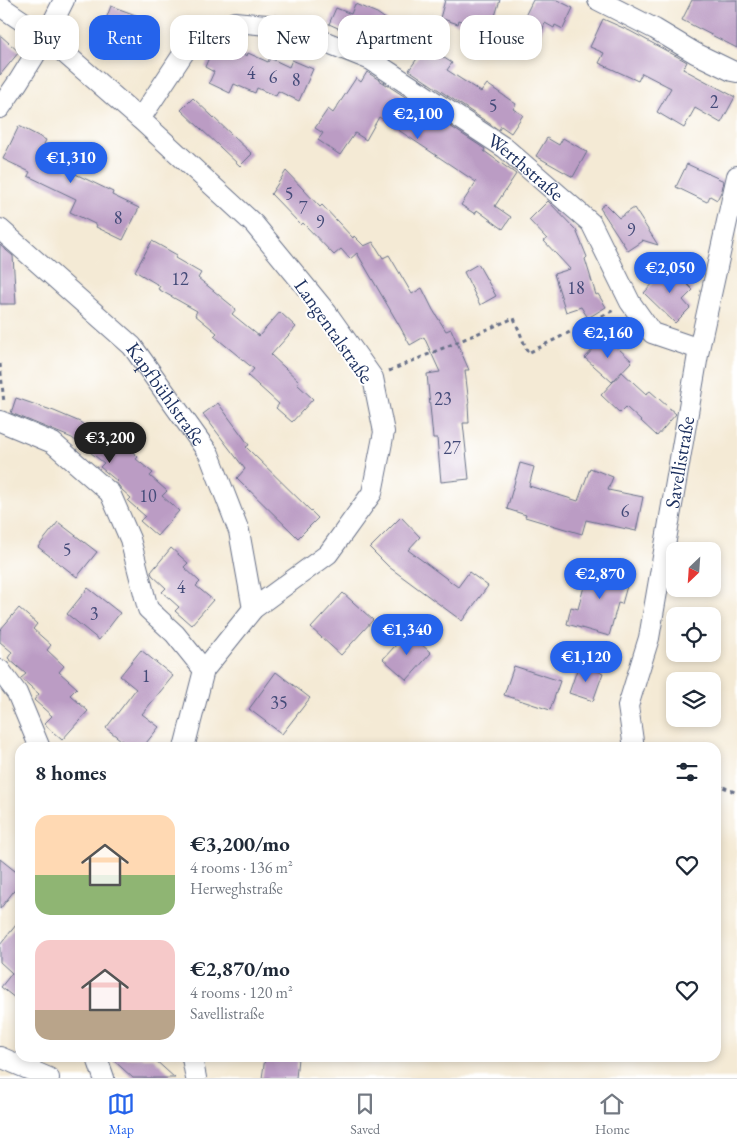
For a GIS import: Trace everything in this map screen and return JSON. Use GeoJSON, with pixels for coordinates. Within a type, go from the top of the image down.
{"type":"FeatureCollection","features":[{"type":"Feature","properties":{"kind":"street"},"geometry":{"type":"LineString","coordinates":[[57,15],[64,0]]}},
{"type":"Feature","properties":{"kind":"street"},"geometry":{"type":"LineString","coordinates":[[598,0],[655,29],[696,53],[737,72]]}},
{"type":"Feature","properties":{"kind":"street","name":"Langentalstraße"},"geometry":{"type":"LineString","coordinates":[[0,6],[15,16]]}},
{"type":"Feature","properties":{"kind":"street","name":"Werthstraße"},"geometry":{"type":"LineString","coordinates":[[140,119],[193,39],[235,22],[288,27],[371,60],[505,148],[590,223],[630,302],[652,333],[699,349]]}},
{"type":"Feature","properties":{"kind":"street"},"geometry":{"type":"LineString","coordinates":[[0,108],[32,60]]}},
{"type":"Feature","properties":{"kind":"street","name":"Langentalstraße"},"geometry":{"type":"LineString","coordinates":[[72,60],[140,119],[254,224],[327,313],[373,378],[384,432],[372,494],[328,554],[253,609],[204,670],[186,742]]}},
{"type":"Feature","properties":{"kind":"street","name":"Savellistraße"},"geometry":{"type":"LineString","coordinates":[[633,742],[628,706],[649,638],[699,349],[737,176]]}},
{"type":"Feature","properties":{"kind":"street","name":"Kapfbühlstraße"},"geometry":{"type":"LineString","coordinates":[[0,229],[132,346],[209,454],[239,531],[253,609]]}},
{"type":"Feature","properties":{"kind":"street"},"geometry":{"type":"LineString","coordinates":[[3,422],[53,443],[110,493],[130,539],[148,609],[175,634],[204,670]]}},
{"type":"Feature","properties":{"kind":"street"},"geometry":{"type":"LineString","coordinates":[[0,670],[17,693],[37,742]]}},
{"type":"Feature","properties":{"kind":"street"},"geometry":{"type":"LineString","coordinates":[[0,1057],[49,1078]]}},
{"type":"Feature","properties":{"kind":"street"},"geometry":{"type":"LineString","coordinates":[[98,1062],[104,1078]]}},
{"type":"Feature","properties":{"kind":"street"},"geometry":{"type":"LineString","coordinates":[[193,1062],[196,1078]]}},
{"type":"Feature","properties":{"kind":"path"},"geometry":{"type":"LineString","coordinates":[[373,378],[514,318],[528,353],[630,302]]}},
{"type":"Feature","properties":{"kind":"path"},"geometry":{"type":"LineString","coordinates":[[0,364],[3,422]]}},
{"type":"Feature","properties":{"kind":"path"},"geometry":{"type":"LineString","coordinates":[[721,786],[737,793]]}},
{"type":"Feature","properties":{"kind":"building"},"geometry":{"type":"Polygon","coordinates":[[[445,0],[500,0],[495,15],[460,15],[458,24],[450,21],[450,15],[441,15],[445,0]]]}},
{"type":"Feature","properties":{"kind":"building"},"geometry":{"type":"Polygon","coordinates":[[[533,0],[557,0],[573,8],[563,29],[555,25],[554,28],[545,23],[542,31],[542,15],[526,15],[533,0]]]}},
{"type":"Feature","properties":{"kind":"building"},"geometry":{"type":"Polygon","coordinates":[[[692,0],[737,0],[737,48],[682,20],[692,0]]]}},
{"type":"Feature","properties":{"kind":"building"},"geometry":{"type":"Polygon","coordinates":[[[355,4],[380,15],[338,15],[338,28],[329,24],[336,8],[351,14],[355,4]]]}},
{"type":"Feature","properties":{"kind":"building"},"geometry":{"type":"Polygon","coordinates":[[[111,6],[136,15],[108,15],[111,6]]]}},
{"type":"Feature","properties":{"kind":"building"},"geometry":{"type":"Polygon","coordinates":[[[603,19],[630,31],[687,62],[683,69],[735,97],[721,123],[695,108],[684,128],[657,112],[671,88],[642,73],[638,81],[599,63],[604,53],[590,47],[603,19]]]}},
{"type":"Feature","properties":{"kind":"building"},"geometry":{"type":"Polygon","coordinates":[[[0,35],[15,48],[15,57],[0,75],[0,35]]]}},
{"type":"Feature","properties":{"kind":"building"},"geometry":{"type":"Polygon","coordinates":[[[248,53],[258,58],[258,60],[268,62],[269,60],[274,60],[289,67],[292,60],[313,69],[299,101],[278,91],[276,96],[257,88],[255,93],[234,84],[230,93],[209,83],[214,72],[205,67],[208,60],[248,60],[248,53]]]}},
{"type":"Feature","properties":{"kind":"building"},"geometry":{"type":"Polygon","coordinates":[[[416,60],[447,60],[452,63],[447,70],[481,92],[487,84],[516,104],[513,109],[523,115],[511,133],[501,126],[499,130],[409,70],[416,60]]]}},
{"type":"Feature","properties":{"kind":"building"},"geometry":{"type":"Polygon","coordinates":[[[367,72],[485,149],[484,151],[516,174],[495,206],[511,217],[503,229],[477,210],[475,214],[461,205],[476,182],[379,117],[366,140],[355,133],[340,155],[318,140],[323,133],[315,128],[328,109],[333,113],[356,78],[361,82],[367,72]]]}},
{"type":"Feature","properties":{"kind":"building"},"geometry":{"type":"Polygon","coordinates":[[[193,98],[252,154],[240,166],[181,110],[193,98]]]}},
{"type":"Feature","properties":{"kind":"building"},"geometry":{"type":"Polygon","coordinates":[[[19,126],[46,140],[44,144],[71,157],[65,169],[113,192],[112,195],[139,208],[123,240],[70,212],[76,199],[28,176],[30,172],[3,159],[19,126]]]}},
{"type":"Feature","properties":{"kind":"building"},"geometry":{"type":"Polygon","coordinates":[[[547,138],[559,145],[563,138],[587,152],[573,177],[536,156],[547,138]]]}},
{"type":"Feature","properties":{"kind":"building"},"geometry":{"type":"Polygon","coordinates":[[[687,164],[724,181],[717,200],[710,196],[707,202],[676,187],[687,164]]]}},
{"type":"Feature","properties":{"kind":"building"},"geometry":{"type":"Polygon","coordinates":[[[286,171],[353,238],[354,236],[364,246],[373,242],[383,258],[389,255],[412,294],[422,288],[446,331],[451,329],[469,370],[465,370],[469,423],[463,423],[469,479],[441,482],[437,438],[433,438],[427,374],[440,372],[424,337],[410,345],[357,253],[350,259],[341,249],[334,255],[271,194],[286,171]]]}},
{"type":"Feature","properties":{"kind":"building"},"geometry":{"type":"Polygon","coordinates":[[[548,201],[576,230],[587,257],[585,259],[596,295],[598,294],[606,307],[588,318],[581,307],[566,312],[554,274],[570,269],[544,241],[547,239],[529,220],[548,201]]]}},
{"type":"Feature","properties":{"kind":"building"},"geometry":{"type":"Polygon","coordinates":[[[605,204],[619,218],[634,208],[658,245],[642,240],[628,251],[600,208],[605,204]]]}},
{"type":"Feature","properties":{"kind":"building"},"geometry":{"type":"Polygon","coordinates":[[[152,241],[177,255],[175,258],[201,273],[198,278],[236,309],[232,314],[259,336],[280,312],[296,327],[271,355],[299,381],[297,384],[313,399],[292,422],[276,408],[279,404],[248,376],[254,369],[214,336],[217,333],[195,315],[197,311],[158,289],[160,286],[135,271],[152,241]]]}},
{"type":"Feature","properties":{"kind":"building"},"geometry":{"type":"Polygon","coordinates":[[[0,245],[13,256],[16,304],[0,304],[0,245]]]}},
{"type":"Feature","properties":{"kind":"building"},"geometry":{"type":"Polygon","coordinates":[[[478,264],[496,296],[480,305],[464,272],[478,264]]]}},
{"type":"Feature","properties":{"kind":"building"},"geometry":{"type":"Polygon","coordinates":[[[669,266],[693,290],[683,300],[690,308],[675,323],[644,293],[669,266]]]}},
{"type":"Feature","properties":{"kind":"building"},"geometry":{"type":"Polygon","coordinates":[[[605,336],[632,361],[612,382],[585,358],[605,336]]]}},
{"type":"Feature","properties":{"kind":"building"},"geometry":{"type":"Polygon","coordinates":[[[622,372],[646,394],[650,391],[676,414],[657,436],[626,407],[620,413],[601,395],[622,372]]]}},
{"type":"Feature","properties":{"kind":"building"},"geometry":{"type":"Polygon","coordinates":[[[16,398],[80,422],[115,449],[122,442],[138,457],[136,459],[153,473],[150,476],[167,491],[162,496],[179,511],[157,536],[140,521],[145,516],[128,501],[131,498],[122,490],[117,481],[100,467],[104,463],[72,438],[11,413],[16,398]]]}},
{"type":"Feature","properties":{"kind":"building"},"geometry":{"type":"Polygon","coordinates":[[[218,403],[249,445],[246,447],[318,518],[298,538],[237,478],[245,469],[203,414],[218,403]]]}},
{"type":"Feature","properties":{"kind":"building"},"geometry":{"type":"Polygon","coordinates":[[[520,463],[534,467],[529,486],[578,501],[590,468],[613,477],[608,490],[643,497],[636,531],[586,520],[582,534],[525,517],[526,515],[507,509],[520,463]]]}},
{"type":"Feature","properties":{"kind":"building"},"geometry":{"type":"Polygon","coordinates":[[[401,517],[420,537],[408,550],[458,587],[469,572],[488,586],[462,621],[389,567],[370,548],[401,517]]]}},
{"type":"Feature","properties":{"kind":"building"},"geometry":{"type":"Polygon","coordinates":[[[58,522],[97,552],[77,577],[38,547],[58,522]]]}},
{"type":"Feature","properties":{"kind":"building"},"geometry":{"type":"Polygon","coordinates":[[[171,548],[188,563],[184,567],[200,582],[196,586],[213,600],[191,625],[175,611],[179,607],[162,592],[166,588],[151,572],[171,548]]]}},
{"type":"Feature","properties":{"kind":"building"},"geometry":{"type":"Polygon","coordinates":[[[590,564],[630,575],[622,604],[618,603],[609,636],[567,624],[571,607],[578,609],[590,564]]]}},
{"type":"Feature","properties":{"kind":"building"},"geometry":{"type":"Polygon","coordinates":[[[88,588],[120,613],[99,640],[67,614],[88,588]]]}},
{"type":"Feature","properties":{"kind":"building"},"geometry":{"type":"Polygon","coordinates":[[[343,593],[373,620],[341,655],[311,628],[343,593]]]}},
{"type":"Feature","properties":{"kind":"building"},"geometry":{"type":"Polygon","coordinates":[[[19,608],[37,624],[33,629],[51,645],[47,650],[64,666],[59,672],[77,688],[70,695],[88,711],[62,740],[44,724],[52,716],[34,700],[39,694],[21,678],[26,674],[8,658],[12,652],[0,642],[0,630],[19,608]]]}},
{"type":"Feature","properties":{"kind":"building"},"geometry":{"type":"Polygon","coordinates":[[[408,632],[431,653],[407,680],[383,659],[408,632]]]}},
{"type":"Feature","properties":{"kind":"building"},"geometry":{"type":"Polygon","coordinates":[[[141,650],[173,676],[142,714],[159,727],[147,742],[124,742],[106,728],[136,689],[120,676],[141,650]]]}},
{"type":"Feature","properties":{"kind":"building"},"geometry":{"type":"Polygon","coordinates":[[[579,664],[603,673],[593,701],[569,693],[579,664]]]}},
{"type":"Feature","properties":{"kind":"building"},"geometry":{"type":"Polygon","coordinates":[[[514,666],[560,681],[550,710],[504,695],[514,666]]]}},
{"type":"Feature","properties":{"kind":"building"},"geometry":{"type":"Polygon","coordinates":[[[276,672],[310,698],[282,734],[249,709],[276,672]]]}},
{"type":"Feature","properties":{"kind":"building"},"geometry":{"type":"Polygon","coordinates":[[[0,859],[15,871],[15,890],[0,909],[0,859]]]}},
{"type":"Feature","properties":{"kind":"building"},"geometry":{"type":"Polygon","coordinates":[[[15,926],[15,998],[1,987],[12,973],[0,962],[0,945],[15,926]]]}},
{"type":"Feature","properties":{"kind":"building"},"geometry":{"type":"Polygon","coordinates":[[[115,1062],[157,1062],[175,1078],[133,1078],[115,1062]]]}},
{"type":"Feature","properties":{"kind":"building"},"geometry":{"type":"Polygon","coordinates":[[[264,1062],[298,1062],[296,1078],[262,1078],[264,1062]]]}}]}
